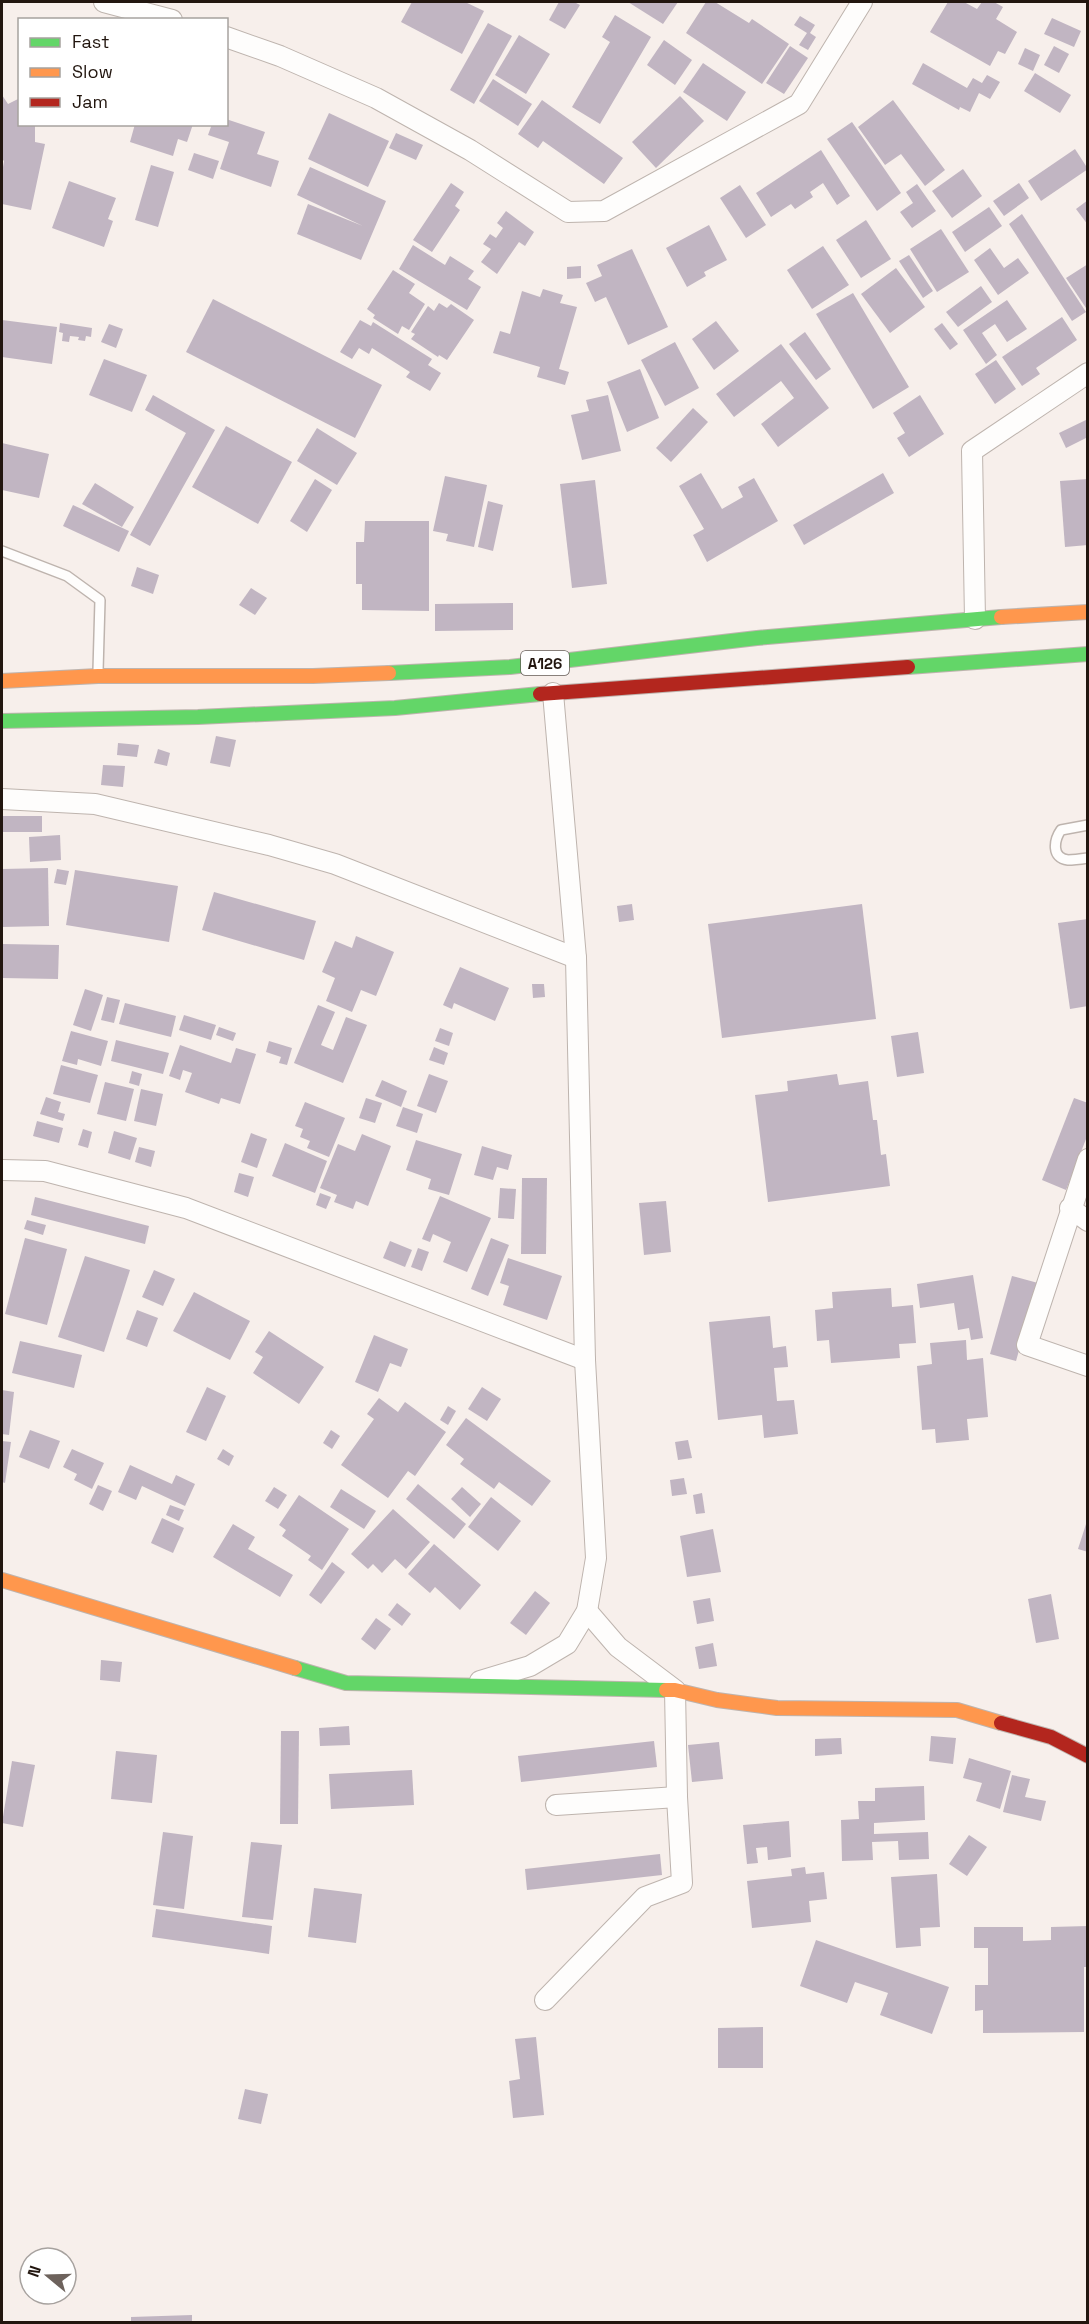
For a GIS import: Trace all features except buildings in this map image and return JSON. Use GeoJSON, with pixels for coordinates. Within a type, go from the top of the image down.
{"type":"FeatureCollection","features":[{"type":"Feature","properties":{"kind":"main road","name":"A126"},"geometry":{"type":"LineString","coordinates":[[3,680],[98,676],[313,676],[510,667],[757,638],[975,619],[1088,612]]}},
{"type":"Feature","properties":{"kind":"main road","name":"A126"},"geometry":{"type":"LineString","coordinates":[[2,721],[198,717],[395,708],[553,693],[1088,654]]}},
{"type":"Feature","properties":{"kind":"main road"},"geometry":{"type":"LineString","coordinates":[[2,1580],[346,1683],[675,1690],[717,1700],[777,1708],[957,1710],[1051,1737],[1088,1756]]}},
{"type":"Feature","properties":{"kind":"street"},"geometry":{"type":"LineString","coordinates":[[104,2],[164,18]]}},
{"type":"Feature","properties":{"kind":"street"},"geometry":{"type":"LineString","coordinates":[[228,38],[280,56],[376,98],[470,150],[568,212],[604,211],[799,104],[862,2]]}},
{"type":"Feature","properties":{"kind":"street"},"geometry":{"type":"LineString","coordinates":[[975,619],[972,451],[1088,373]]}},
{"type":"Feature","properties":{"kind":"street"},"geometry":{"type":"LineString","coordinates":[[460,1686],[530,1666],[567,1644],[587,1611],[596,1558],[585,1360],[576,958],[553,693]]}},
{"type":"Feature","properties":{"kind":"street"},"geometry":{"type":"LineString","coordinates":[[2,799],[95,804],[269,845],[345,868],[576,958]]}},
{"type":"Feature","properties":{"kind":"street"},"geometry":{"type":"LineString","coordinates":[[1088,1159],[1070,1208],[1027,1345],[1088,1366]]}},
{"type":"Feature","properties":{"kind":"street"},"geometry":{"type":"LineString","coordinates":[[2,1170],[45,1171],[186,1208],[585,1360]]}},
{"type":"Feature","properties":{"kind":"street"},"geometry":{"type":"LineString","coordinates":[[1070,1208],[1088,1221]]}},
{"type":"Feature","properties":{"kind":"street"},"geometry":{"type":"LineString","coordinates":[[545,2000],[645,1897],[682,1883],[677,1797],[675,1690],[618,1647],[587,1611]]}},
{"type":"Feature","properties":{"kind":"street"},"geometry":{"type":"LineString","coordinates":[[556,1805],[677,1797]]}},
{"type":"Feature","properties":{"kind":"lane"},"geometry":{"type":"LineString","coordinates":[[2,551],[67,576],[100,600],[98,676]]}},
{"type":"Feature","properties":{"kind":"lane"},"geometry":{"type":"LineString","coordinates":[[1088,825],[1061,830],[1055,839],[1054,848],[1058,855],[1066,860],[1088,858]]}},
{"type":"Feature","properties":{"kind":"traffic: fast"},"geometry":{"type":"LineString","coordinates":[[389,673],[510,667],[757,638],[1001,617]]}},
{"type":"Feature","properties":{"kind":"traffic: fast"},"geometry":{"type":"LineString","coordinates":[[908,667],[1088,654]]}},
{"type":"Feature","properties":{"kind":"traffic: fast"},"geometry":{"type":"LineString","coordinates":[[2,721],[198,717],[395,708],[540,694]]}},
{"type":"Feature","properties":{"kind":"traffic: fast"},"geometry":{"type":"LineString","coordinates":[[295,1668],[346,1683],[666,1690]]}},
{"type":"Feature","properties":{"kind":"traffic: slow"},"geometry":{"type":"LineString","coordinates":[[1001,617],[1088,612]]}},
{"type":"Feature","properties":{"kind":"traffic: slow"},"geometry":{"type":"LineString","coordinates":[[2,681],[98,676],[313,676],[389,673]]}},
{"type":"Feature","properties":{"kind":"traffic: slow"},"geometry":{"type":"LineString","coordinates":[[2,1580],[295,1668]]}},
{"type":"Feature","properties":{"kind":"traffic: slow"},"geometry":{"type":"LineString","coordinates":[[666,1690],[777,1708],[957,1710],[1001,1723]]}},
{"type":"Feature","properties":{"kind":"traffic: jam"},"geometry":{"type":"LineString","coordinates":[[540,694],[908,667]]}},
{"type":"Feature","properties":{"kind":"traffic: jam"},"geometry":{"type":"LineString","coordinates":[[1001,1723],[1051,1737],[1088,1756]]}}]}
